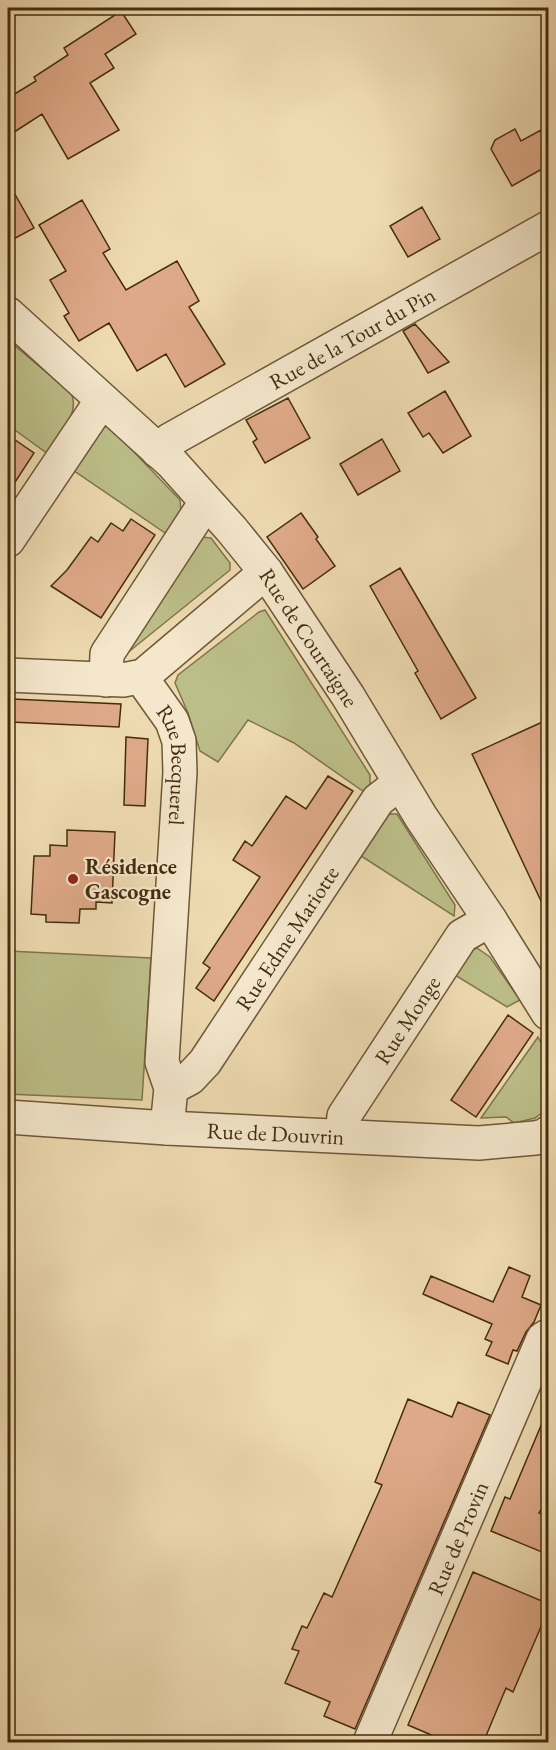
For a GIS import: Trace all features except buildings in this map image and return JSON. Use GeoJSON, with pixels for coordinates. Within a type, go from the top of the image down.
{"type":"FeatureCollection","features":[{"type":"Feature","properties":{"kind":"street","name":"Rue de la Tour du Pin"},"geometry":{"type":"LineString","coordinates":[[158,451],[170,440],[549,228]]}},
{"type":"Feature","properties":{"kind":"street","name":"Rue de Courtaigne"},"geometry":{"type":"LineString","coordinates":[[8,314],[158,451],[232,530],[266,572],[348,696],[421,817],[549,1013]]}},
{"type":"Feature","properties":{"kind":"street"},"geometry":{"type":"LineString","coordinates":[[8,540],[102,400]]}},
{"type":"Feature","properties":{"kind":"street"},"geometry":{"type":"LineString","coordinates":[[106,680],[107,654],[206,501]]}},
{"type":"Feature","properties":{"kind":"street","name":"Rue Becquerel"},"geometry":{"type":"LineString","coordinates":[[167,1128],[171,1088],[162,1062],[180,772],[179,741],[172,721],[143,676],[266,572]]}},
{"type":"Feature","properties":{"kind":"street"},"geometry":{"type":"LineString","coordinates":[[8,675],[106,680],[123,680],[143,676]]}},
{"type":"Feature","properties":{"kind":"street","name":"Rue Edme Mariotte"},"geometry":{"type":"LineString","coordinates":[[171,1088],[190,1078],[204,1062],[378,800],[400,783]]}},
{"type":"Feature","properties":{"kind":"street","name":"Rue Monge"},"geometry":{"type":"LineString","coordinates":[[342,1135],[344,1116],[462,936],[490,920]]}},
{"type":"Feature","properties":{"kind":"street","name":"Rue de Douvrin"},"geometry":{"type":"LineString","coordinates":[[8,1117],[167,1128],[479,1143],[535,1138],[547,1134]]}},
{"type":"Feature","properties":{"kind":"street","name":"Rue de Provin"},"geometry":{"type":"LineString","coordinates":[[370,1743],[543,1339],[549,1336]]}},
{"type":"Feature","properties":{"kind":"green space"},"geometry":{"type":"Polygon","coordinates":[[[8,340],[71,393],[73,409],[71,417],[48,454],[8,425],[8,340]]]}},
{"type":"Feature","properties":{"kind":"green space"},"geometry":{"type":"Polygon","coordinates":[[[102,426],[111,428],[180,500],[181,512],[168,535],[67,466],[102,426]]]}},
{"type":"Feature","properties":{"kind":"green space"},"geometry":{"type":"Polygon","coordinates":[[[201,537],[211,538],[230,563],[230,570],[126,654],[201,537]]]}},
{"type":"Feature","properties":{"kind":"green space"},"geometry":{"type":"Polygon","coordinates":[[[265,610],[370,775],[370,789],[367,794],[294,743],[248,720],[218,762],[200,751],[188,713],[175,683],[178,675],[259,612],[265,610]]]}},
{"type":"Feature","properties":{"kind":"green space"},"geometry":{"type":"Polygon","coordinates":[[[385,814],[397,814],[455,905],[454,916],[355,852],[385,814]]]}},
{"type":"Feature","properties":{"kind":"green space"},"geometry":{"type":"Polygon","coordinates":[[[477,948],[490,957],[520,1000],[507,1007],[450,972],[466,952],[477,948]]]}},
{"type":"Feature","properties":{"kind":"green space"},"geometry":{"type":"Polygon","coordinates":[[[8,951],[151,958],[142,1100],[8,1094],[8,951]]]}},
{"type":"Feature","properties":{"kind":"green space"},"geometry":{"type":"Polygon","coordinates":[[[538,1037],[548,1056],[547,1109],[535,1118],[514,1123],[506,1117],[481,1118],[538,1037]]]}},
{"type":"Feature","properties":{"kind":"place","name":"Résidence Gascogne"},"geometry":{"type":"Point","coordinates":[73,879]}}]}
